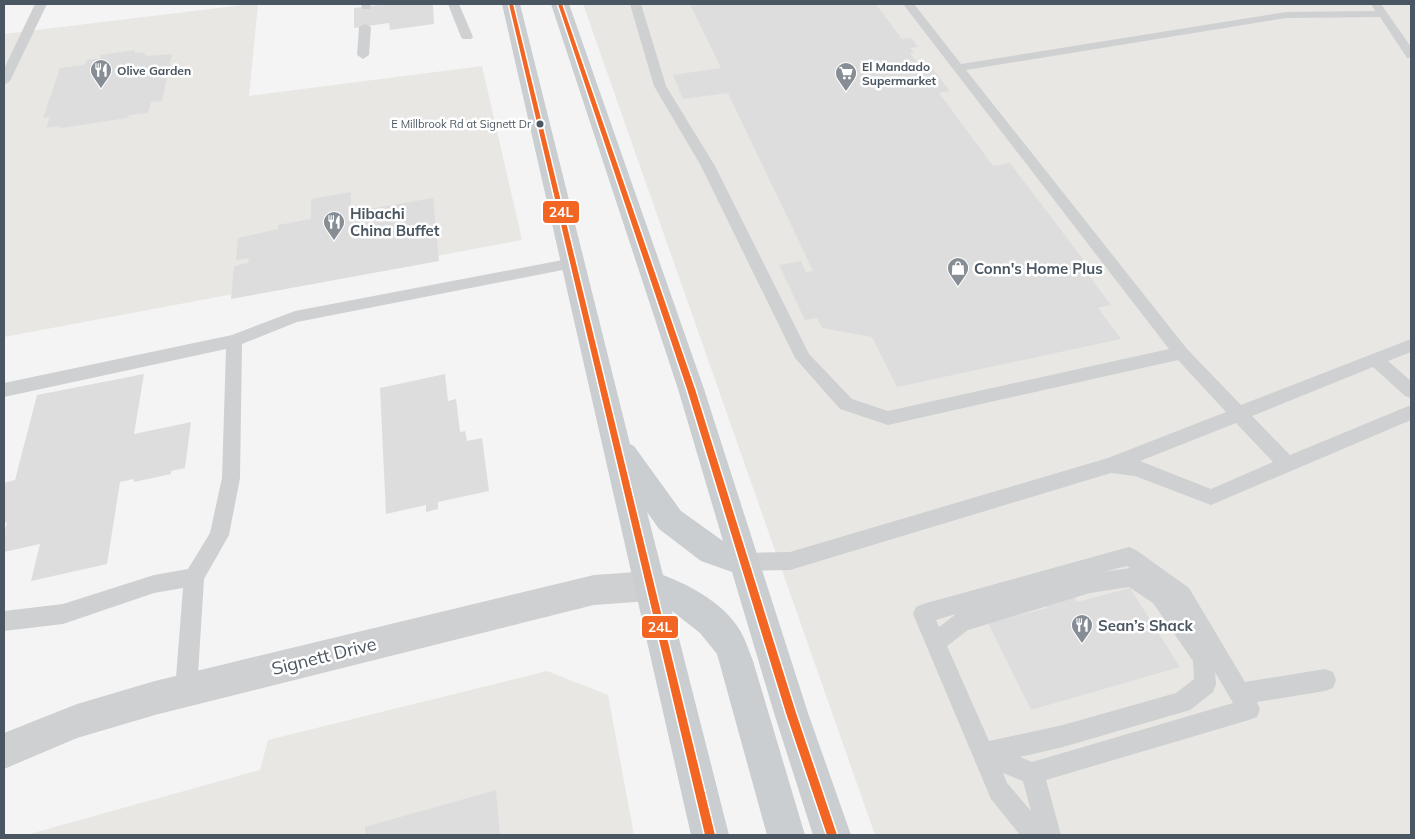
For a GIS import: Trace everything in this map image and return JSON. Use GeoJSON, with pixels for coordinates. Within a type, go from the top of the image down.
{"type":"FeatureCollection","features":[{"type":"Feature","properties":{"kind":"main road"},"geometry":{"type":"LineString","coordinates":[[511,4],[710,835]]}},
{"type":"Feature","properties":{"kind":"main road"},"geometry":{"type":"LineString","coordinates":[[560,4],[691,389],[791,713],[832,835]]}},
{"type":"Feature","properties":{"kind":"main road"},"geometry":{"type":"LineString","coordinates":[[616,442],[670,520],[712,551],[744,562]]}},
{"type":"Feature","properties":{"kind":"main road"},"geometry":{"type":"LineString","coordinates":[[650,586],[671,592],[700,612],[728,641],[736,661],[786,835]]}},
{"type":"Feature","properties":{"kind":"street","name":"Signett Drive"},"geometry":{"type":"LineString","coordinates":[[4,750],[77,721],[186,690],[594,590],[650,586]]}},
{"type":"Feature","properties":{"kind":"lane"},"geometry":{"type":"LineString","coordinates":[[4,80],[41,4]]}},
{"type":"Feature","properties":{"kind":"lane"},"geometry":{"type":"LineString","coordinates":[[453,4],[467,37]]}},
{"type":"Feature","properties":{"kind":"lane"},"geometry":{"type":"LineString","coordinates":[[635,4],[660,86],[708,166],[803,358],[846,404],[888,418],[1181,353]]}},
{"type":"Feature","properties":{"kind":"lane"},"geometry":{"type":"LineString","coordinates":[[908,4],[1181,353],[1287,465]]}},
{"type":"Feature","properties":{"kind":"lane"},"geometry":{"type":"LineString","coordinates":[[958,68],[1214,25],[1286,15],[1379,9],[1411,55]]}},
{"type":"Feature","properties":{"kind":"lane"},"geometry":{"type":"LineString","coordinates":[[363,55],[364,27]]}},
{"type":"Feature","properties":{"kind":"lane"},"geometry":{"type":"LineString","coordinates":[[4,390],[234,341],[296,317],[573,263]]}},
{"type":"Feature","properties":{"kind":"lane"},"geometry":{"type":"LineString","coordinates":[[186,690],[194,577],[219,535],[231,478],[234,341]]}},
{"type":"Feature","properties":{"kind":"lane"},"geometry":{"type":"LineString","coordinates":[[744,562],[790,561],[1110,465],[1411,345]]}},
{"type":"Feature","properties":{"kind":"lane"},"geometry":{"type":"LineString","coordinates":[[1376,360],[1411,391]]}},
{"type":"Feature","properties":{"kind":"lane"},"geometry":{"type":"LineString","coordinates":[[1110,465],[1136,468],[1211,497],[1411,412]]}},
{"type":"Feature","properties":{"kind":"lane"},"geometry":{"type":"LineString","coordinates":[[983,754],[1032,773],[1249,709],[1182,595],[1129,556],[923,614],[998,791],[1035,835]]}},
{"type":"Feature","properties":{"kind":"lane"},"geometry":{"type":"LineString","coordinates":[[4,621],[63,614],[154,584],[194,577]]}},
{"type":"Feature","properties":{"kind":"lane"},"geometry":{"type":"LineString","coordinates":[[935,642],[962,622],[1090,584],[1132,577],[1160,596],[1204,658],[1205,684],[1182,702],[1063,736],[983,754]]}},
{"type":"Feature","properties":{"kind":"lane"},"geometry":{"type":"LineString","coordinates":[[1241,694],[1325,680]]}},
{"type":"Feature","properties":{"kind":"lane"},"geometry":{"type":"LineString","coordinates":[[1032,773],[1049,835]]}},
{"type":"Feature","properties":{"kind":"shaded area"},"geometry":{"type":"Polygon","coordinates":[[[258,4],[249,96],[482,66],[522,240],[4,337],[4,34],[258,4]]]}},
{"type":"Feature","properties":{"kind":"shaded area"},"geometry":{"type":"Polygon","coordinates":[[[583,4],[1411,4],[1411,835],[875,835],[583,4]]]}},
{"type":"Feature","properties":{"kind":"shaded area"},"geometry":{"type":"Polygon","coordinates":[[[547,671],[608,695],[634,835],[26,835],[260,770],[268,740],[547,671]]]}},
{"type":"Feature","properties":{"kind":"building"},"geometry":{"type":"Polygon","coordinates":[[[388,4],[433,4],[434,24],[390,30],[389,23],[354,28],[354,8],[388,4]]]}},
{"type":"Feature","properties":{"kind":"building"},"geometry":{"type":"Polygon","coordinates":[[[690,4],[876,4],[902,39],[911,38],[918,47],[910,48],[914,53],[910,53],[922,69],[932,68],[950,91],[939,93],[993,166],[1010,163],[1089,267],[1083,268],[1111,305],[1098,308],[1121,339],[897,387],[872,337],[822,328],[817,318],[805,320],[779,265],[801,261],[806,272],[813,271],[728,93],[683,99],[673,75],[721,68],[690,4]]]}},
{"type":"Feature","properties":{"kind":"building"},"geometry":{"type":"Polygon","coordinates":[[[135,50],[135,53],[143,52],[146,56],[172,54],[162,101],[151,102],[148,113],[130,115],[127,118],[61,128],[59,126],[46,128],[50,117],[43,118],[60,68],[84,65],[87,60],[100,58],[101,55],[135,50]]]}},
{"type":"Feature","properties":{"kind":"building"},"geometry":{"type":"Polygon","coordinates":[[[351,192],[351,212],[433,198],[439,261],[231,299],[234,266],[248,263],[249,258],[236,260],[238,238],[278,229],[278,225],[311,219],[311,199],[351,192]]]}},
{"type":"Feature","properties":{"kind":"building"},"geometry":{"type":"Polygon","coordinates":[[[144,374],[134,434],[191,422],[185,468],[171,471],[171,474],[134,482],[134,479],[120,482],[107,564],[31,581],[40,544],[4,552],[4,534],[7,522],[4,523],[4,483],[15,480],[37,395],[144,374]]]}},
{"type":"Feature","properties":{"kind":"building"},"geometry":{"type":"Polygon","coordinates":[[[445,374],[448,401],[456,399],[460,432],[465,431],[467,441],[482,438],[489,491],[438,502],[438,509],[426,512],[426,505],[386,514],[380,388],[445,374]]]}},
{"type":"Feature","properties":{"kind":"building"},"geometry":{"type":"Polygon","coordinates":[[[1130,588],[1180,667],[1031,710],[988,623],[1047,608],[1045,602],[1074,595],[1077,602],[1130,588]]]}},
{"type":"Feature","properties":{"kind":"building"},"geometry":{"type":"Polygon","coordinates":[[[496,790],[500,835],[365,835],[365,827],[496,790]]]}},
{"type":"Feature","properties":{"kind":"transit line","name":"24L"},"geometry":{"type":"LineString","coordinates":[[511,4],[710,835]]}},
{"type":"Feature","properties":{"kind":"transit line","name":"24L"},"geometry":{"type":"LineString","coordinates":[[560,4],[691,389],[791,713],[832,835]]}},
{"type":"Feature","properties":{"kind":"place","name":"Olive Garden"},"geometry":{"type":"Point","coordinates":[101,89]}},
{"type":"Feature","properties":{"kind":"place","name":"El Mandado Supermarket"},"geometry":{"type":"Point","coordinates":[846,92]}},
{"type":"Feature","properties":{"kind":"place","name":"E Millbrook Rd at Signett Dr"},"geometry":{"type":"Point","coordinates":[540,124]}},
{"type":"Feature","properties":{"kind":"place","name":"Hibachi China Buffet"},"geometry":{"type":"Point","coordinates":[334,241]}},
{"type":"Feature","properties":{"kind":"place","name":"Conn's Home Plus"},"geometry":{"type":"Point","coordinates":[958,287]}},
{"type":"Feature","properties":{"kind":"place","name":"Sean’s Shack"},"geometry":{"type":"Point","coordinates":[1082,644]}}]}
